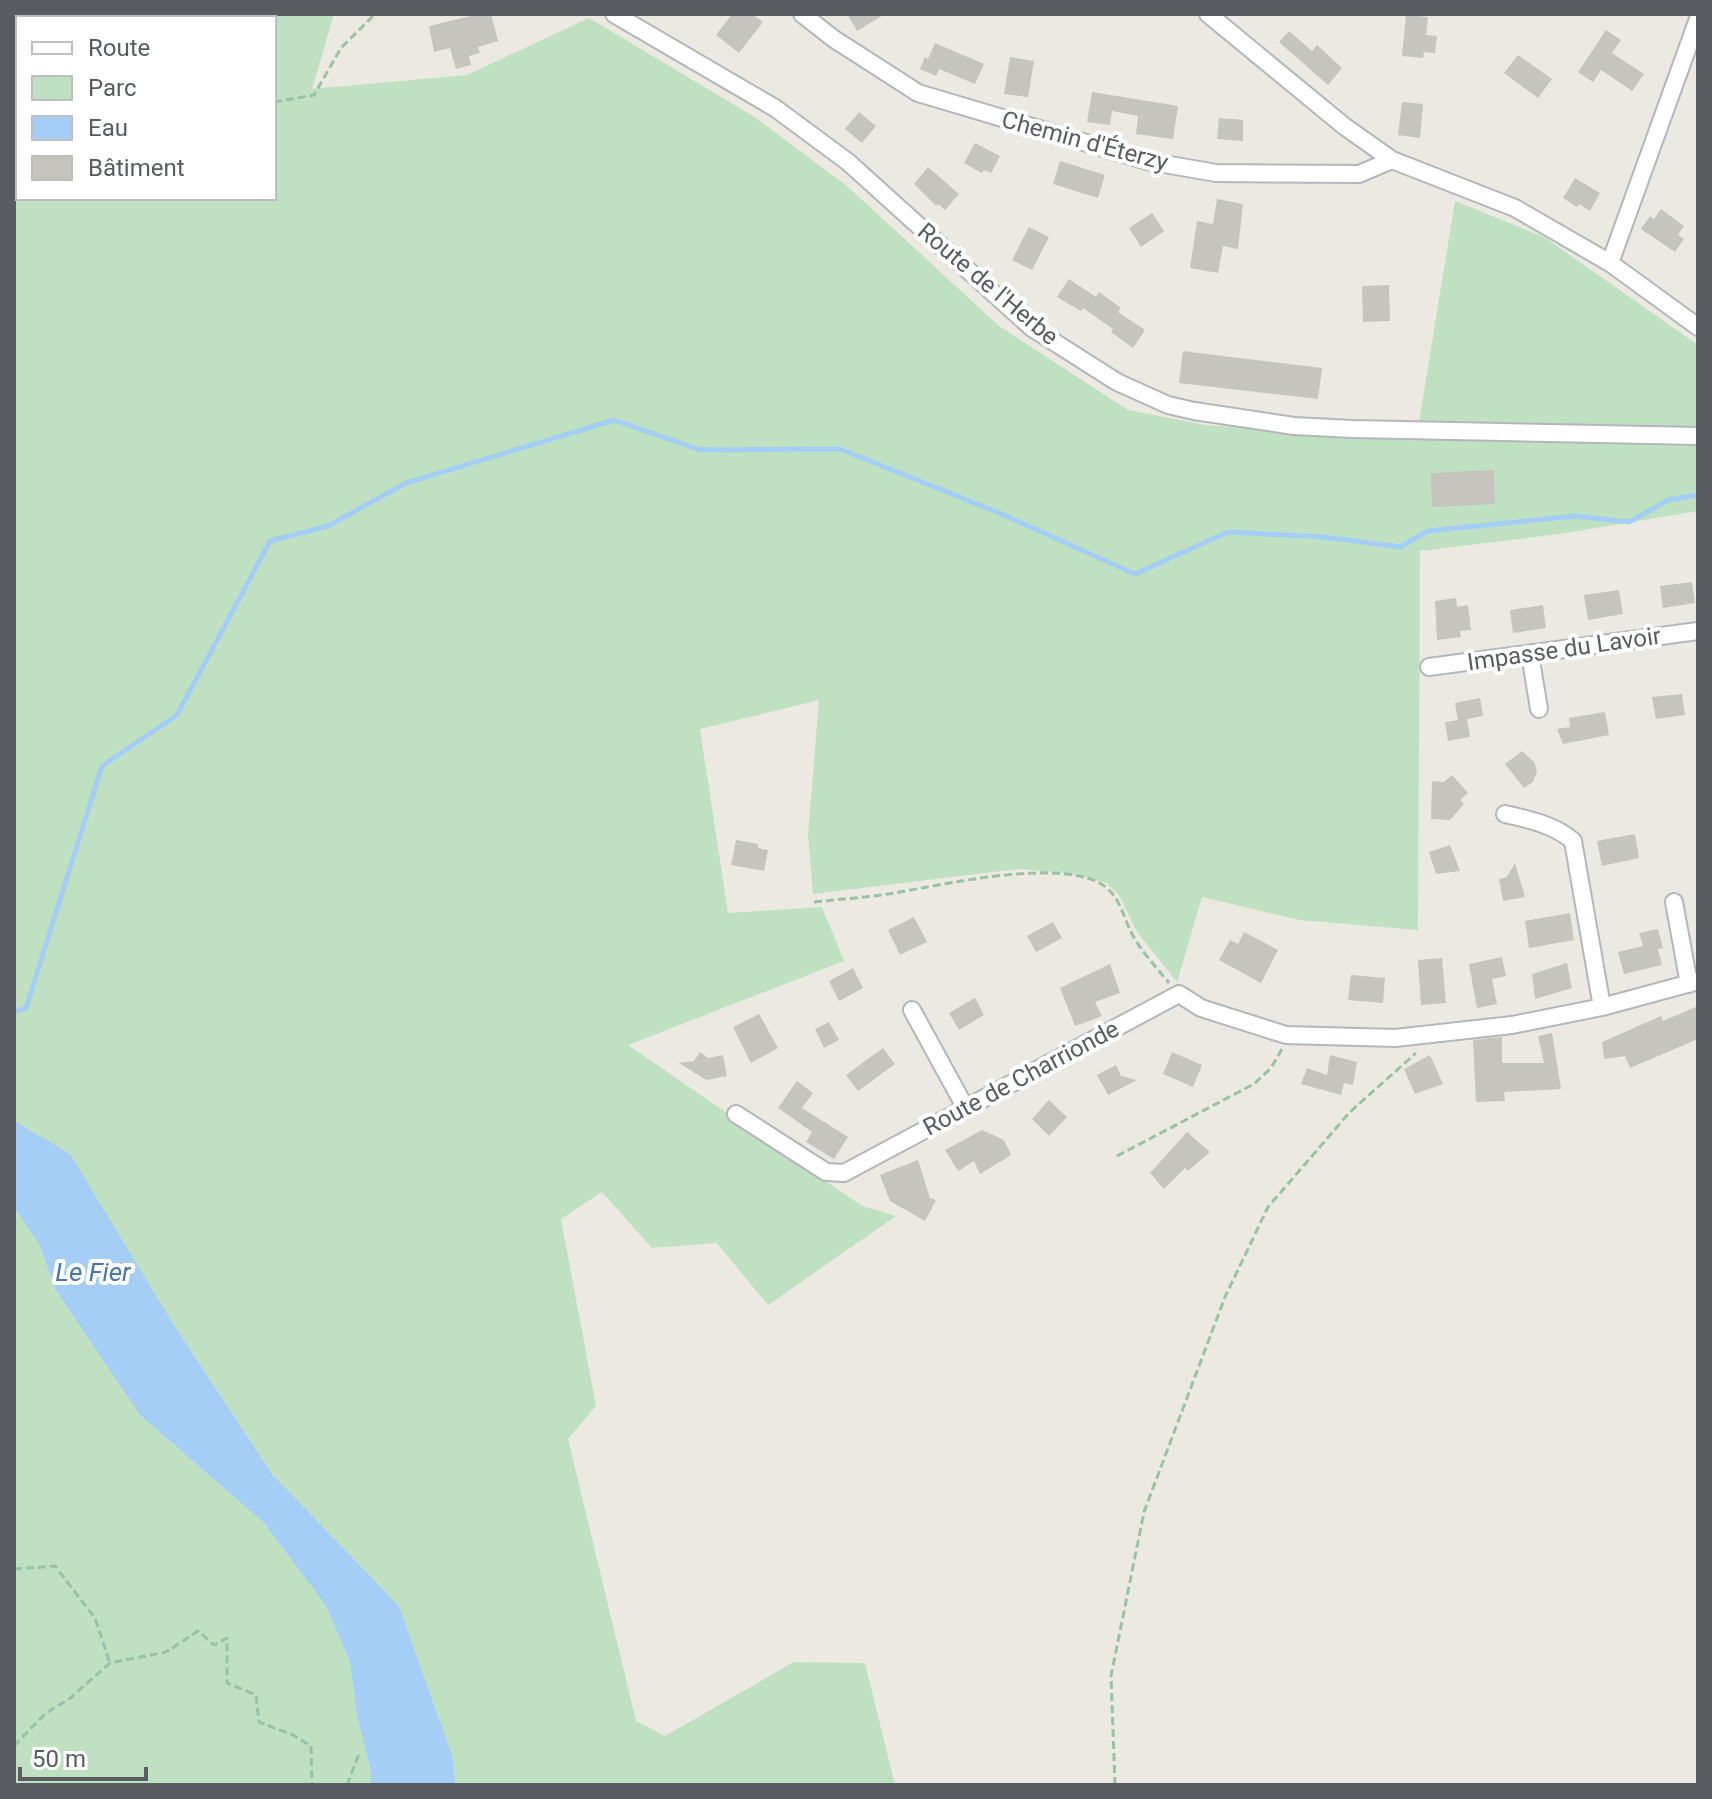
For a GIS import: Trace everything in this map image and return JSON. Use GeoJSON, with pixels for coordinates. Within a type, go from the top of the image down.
{"type":"FeatureCollection","features":[{"type":"Feature","properties":{"kind":"street","name":"Route de l'Herbe"},"geometry":{"type":"LineString","coordinates":[[614,14],[775,108],[848,162],[1032,328],[1117,382],[1168,405],[1294,426],[1338,429],[1698,436]]}},
{"type":"Feature","properties":{"kind":"street","name":"Chemin d'Éterzy"},"geometry":{"type":"LineString","coordinates":[[802,14],[834,39],[918,93],[1147,161],[1216,173],[1359,174],[1392,160]]}},
{"type":"Feature","properties":{"kind":"street"},"geometry":{"type":"LineString","coordinates":[[1208,14],[1344,126],[1392,160],[1515,208],[1610,263],[1698,327]]}},
{"type":"Feature","properties":{"kind":"street"},"geometry":{"type":"LineString","coordinates":[[1610,263],[1698,19]]}},
{"type":"Feature","properties":{"kind":"street","name":"Impasse du Lavoir"},"geometry":{"type":"LineString","coordinates":[[1429,667],[1698,631]]}},
{"type":"Feature","properties":{"kind":"street"},"geometry":{"type":"LineString","coordinates":[[1530,654],[1539,709]]}},
{"type":"Feature","properties":{"kind":"street"},"geometry":{"type":"LineString","coordinates":[[1505,814],[1565,834],[1573,841],[1602,1007]]}},
{"type":"Feature","properties":{"kind":"street"},"geometry":{"type":"LineString","coordinates":[[1179,994],[1201,1008],[1286,1035],[1395,1038],[1512,1025],[1602,1007],[1694,983],[1674,902]]}},
{"type":"Feature","properties":{"kind":"street","name":"Route de Charrionde"},"geometry":{"type":"LineString","coordinates":[[736,1114],[826,1172],[844,1173],[1179,994]]}},
{"type":"Feature","properties":{"kind":"street"},"geometry":{"type":"LineString","coordinates":[[912,1010],[965,1107]]}},
{"type":"Feature","properties":{"kind":"path"},"geometry":{"type":"LineString","coordinates":[[276,102],[314,95],[341,48],[375,14]]}},
{"type":"Feature","properties":{"kind":"path"},"geometry":{"type":"LineString","coordinates":[[814,902],[887,894],[986,877],[1050,872],[1089,880],[1108,888],[1122,907],[1133,936],[1179,994]]}},
{"type":"Feature","properties":{"kind":"path"},"geometry":{"type":"LineString","coordinates":[[1117,1156],[1254,1084],[1280,1056],[1286,1035]]}},
{"type":"Feature","properties":{"kind":"path"},"geometry":{"type":"LineString","coordinates":[[1115,1785],[1111,1676],[1144,1512],[1225,1297],[1268,1207],[1350,1112],[1436,1035]]}},
{"type":"Feature","properties":{"kind":"path"},"geometry":{"type":"LineString","coordinates":[[14,1569],[55,1566],[95,1618],[110,1663]]}},
{"type":"Feature","properties":{"kind":"path"},"geometry":{"type":"LineString","coordinates":[[14,1746],[46,1713],[69,1699],[110,1663],[166,1652],[198,1631],[214,1645],[227,1638],[227,1683],[256,1695],[259,1722],[293,1735],[311,1746],[312,1785]]}},
{"type":"Feature","properties":{"kind":"path"},"geometry":{"type":"LineString","coordinates":[[347,1785],[359,1754]]}},
{"type":"Feature","properties":{"kind":"shaded area"},"geometry":{"type":"Polygon","coordinates":[[[14,14],[232,14],[16,16],[14,41],[14,14]]]}},
{"type":"Feature","properties":{"kind":"green space"},"geometry":{"type":"Polygon","coordinates":[[[334,14],[312,89],[467,75],[589,18],[756,118],[847,186],[999,326],[1128,410],[1206,425],[1416,441],[1455,201],[1544,237],[1698,345],[1698,511],[1560,534],[1420,551],[1418,930],[1299,920],[1202,897],[1177,982],[1137,932],[1119,895],[1106,883],[1068,873],[1019,869],[813,894],[808,834],[819,700],[700,729],[728,913],[822,907],[844,961],[628,1045],[862,1206],[896,1216],[768,1305],[717,1243],[652,1248],[602,1192],[561,1219],[596,1406],[568,1439],[636,1721],[665,1736],[794,1662],[865,1663],[895,1785],[456,1785],[452,1755],[399,1606],[272,1474],[169,1317],[14,1121],[14,41],[16,38],[16,200],[276,200],[276,16],[212,16],[334,14]]]}},
{"type":"Feature","properties":{"kind":"green space"},"geometry":{"type":"Polygon","coordinates":[[[14,1207],[39,1244],[55,1289],[140,1415],[264,1523],[326,1606],[350,1662],[371,1785],[14,1785],[14,1207]]]}},
{"type":"Feature","properties":{"kind":"water","name":"Le Fier"},"geometry":{"type":"Polygon","coordinates":[[[14,1121],[70,1154],[169,1317],[272,1474],[399,1606],[452,1755],[456,1785],[371,1785],[350,1662],[326,1606],[264,1523],[140,1415],[55,1289],[39,1244],[14,1207],[14,1121]]]}},
{"type":"Feature","properties":{"kind":"building"},"geometry":{"type":"Polygon","coordinates":[[[491,14],[498,41],[478,47],[480,53],[469,56],[471,65],[456,69],[450,48],[434,52],[429,26],[491,14]]]}},
{"type":"Feature","properties":{"kind":"building"},"geometry":{"type":"Polygon","coordinates":[[[732,14],[752,14],[763,22],[739,53],[716,35],[732,14]]]}},
{"type":"Feature","properties":{"kind":"building"},"geometry":{"type":"Polygon","coordinates":[[[847,14],[885,14],[857,31],[847,14]]]}},
{"type":"Feature","properties":{"kind":"building"},"geometry":{"type":"Polygon","coordinates":[[[1406,15],[1428,17],[1426,35],[1437,36],[1435,53],[1424,52],[1423,58],[1402,56],[1406,15]]]}},
{"type":"Feature","properties":{"kind":"building"},"geometry":{"type":"Polygon","coordinates":[[[1606,30],[1621,40],[1612,53],[1644,74],[1632,91],[1601,70],[1593,82],[1578,72],[1606,30]]]}},
{"type":"Feature","properties":{"kind":"building"},"geometry":{"type":"Polygon","coordinates":[[[1289,31],[1312,51],[1317,45],[1342,68],[1328,85],[1279,42],[1289,31]]]}},
{"type":"Feature","properties":{"kind":"building"},"geometry":{"type":"Polygon","coordinates":[[[935,43],[984,64],[975,84],[939,69],[936,76],[920,69],[935,43]]]}},
{"type":"Feature","properties":{"kind":"building"},"geometry":{"type":"Polygon","coordinates":[[[1518,55],[1552,79],[1538,98],[1504,73],[1518,55]]]}},
{"type":"Feature","properties":{"kind":"building"},"geometry":{"type":"Polygon","coordinates":[[[1010,57],[1034,61],[1028,97],[1004,94],[1010,57]]]}},
{"type":"Feature","properties":{"kind":"building"},"geometry":{"type":"Polygon","coordinates":[[[1092,92],[1178,106],[1173,139],[1136,134],[1138,116],[1112,111],[1110,125],[1087,122],[1092,92]]]}},
{"type":"Feature","properties":{"kind":"building"},"geometry":{"type":"Polygon","coordinates":[[[1402,102],[1423,104],[1420,138],[1398,135],[1402,102]]]}},
{"type":"Feature","properties":{"kind":"building"},"geometry":{"type":"Polygon","coordinates":[[[859,112],[876,126],[862,143],[845,129],[859,112]]]}},
{"type":"Feature","properties":{"kind":"building"},"geometry":{"type":"Polygon","coordinates":[[[1219,118],[1243,120],[1243,141],[1217,139],[1219,118]]]}},
{"type":"Feature","properties":{"kind":"building"},"geometry":{"type":"Polygon","coordinates":[[[975,143],[1000,156],[991,173],[984,170],[982,173],[964,163],[975,143]]]}},
{"type":"Feature","properties":{"kind":"building"},"geometry":{"type":"Polygon","coordinates":[[[1060,161],[1105,175],[1098,198],[1053,184],[1060,161]]]}},
{"type":"Feature","properties":{"kind":"building"},"geometry":{"type":"Polygon","coordinates":[[[928,167],[959,194],[945,210],[938,204],[936,206],[914,184],[928,167]]]}},
{"type":"Feature","properties":{"kind":"building"},"geometry":{"type":"Polygon","coordinates":[[[1575,178],[1600,193],[1590,211],[1563,198],[1575,178]]]}},
{"type":"Feature","properties":{"kind":"building"},"geometry":{"type":"Polygon","coordinates":[[[1217,199],[1243,204],[1238,249],[1223,246],[1218,273],[1190,268],[1197,221],[1213,224],[1217,199]]]}},
{"type":"Feature","properties":{"kind":"building"},"geometry":{"type":"Polygon","coordinates":[[[1661,209],[1684,226],[1678,235],[1684,239],[1675,252],[1641,229],[1650,216],[1654,219],[1661,209]]]}},
{"type":"Feature","properties":{"kind":"building"},"geometry":{"type":"Polygon","coordinates":[[[1152,213],[1164,231],[1141,247],[1129,228],[1152,213]]]}},
{"type":"Feature","properties":{"kind":"building"},"geometry":{"type":"Polygon","coordinates":[[[1029,227],[1049,237],[1032,270],[1012,260],[1029,227]]]}},
{"type":"Feature","properties":{"kind":"building"},"geometry":{"type":"Polygon","coordinates":[[[1069,279],[1096,297],[1099,292],[1121,308],[1118,312],[1145,330],[1133,348],[1083,308],[1081,311],[1057,297],[1069,279]]]}},
{"type":"Feature","properties":{"kind":"building"},"geometry":{"type":"Polygon","coordinates":[[[1389,285],[1390,321],[1363,322],[1362,286],[1389,285]]]}},
{"type":"Feature","properties":{"kind":"building"},"geometry":{"type":"Polygon","coordinates":[[[1183,351],[1322,368],[1318,399],[1179,383],[1183,351]]]}},
{"type":"Feature","properties":{"kind":"building"},"geometry":{"type":"Polygon","coordinates":[[[1494,470],[1495,504],[1432,507],[1431,473],[1494,470]]]}},
{"type":"Feature","properties":{"kind":"building"},"geometry":{"type":"Polygon","coordinates":[[[1692,582],[1695,603],[1663,608],[1660,586],[1692,582]]]}},
{"type":"Feature","properties":{"kind":"building"},"geometry":{"type":"Polygon","coordinates":[[[1619,590],[1623,614],[1588,620],[1584,595],[1619,590]]]}},
{"type":"Feature","properties":{"kind":"building"},"geometry":{"type":"Polygon","coordinates":[[[1456,598],[1457,607],[1468,605],[1471,630],[1460,631],[1461,637],[1437,640],[1435,601],[1456,598]]]}},
{"type":"Feature","properties":{"kind":"building"},"geometry":{"type":"Polygon","coordinates":[[[1543,605],[1546,628],[1513,633],[1510,610],[1543,605]]]}},
{"type":"Feature","properties":{"kind":"building"},"geometry":{"type":"Polygon","coordinates":[[[1682,694],[1685,715],[1656,719],[1652,697],[1682,694]]]}},
{"type":"Feature","properties":{"kind":"building"},"geometry":{"type":"Polygon","coordinates":[[[1480,698],[1483,716],[1467,719],[1470,737],[1448,741],[1445,722],[1458,720],[1455,703],[1480,698]]]}},
{"type":"Feature","properties":{"kind":"building"},"geometry":{"type":"Polygon","coordinates":[[[1605,712],[1609,735],[1563,744],[1557,729],[1570,727],[1569,718],[1605,712]]]}},
{"type":"Feature","properties":{"kind":"building"},"geometry":{"type":"Polygon","coordinates":[[[1522,751],[1534,762],[1537,771],[1533,782],[1524,788],[1505,764],[1522,751]]]}},
{"type":"Feature","properties":{"kind":"building"},"geometry":{"type":"Polygon","coordinates":[[[1452,775],[1468,793],[1460,800],[1464,804],[1450,820],[1431,819],[1432,781],[1444,782],[1452,775]]]}},
{"type":"Feature","properties":{"kind":"building"},"geometry":{"type":"Polygon","coordinates":[[[1635,834],[1639,858],[1602,866],[1597,841],[1635,834]]]}},
{"type":"Feature","properties":{"kind":"building"},"geometry":{"type":"Polygon","coordinates":[[[736,840],[758,844],[758,848],[768,850],[764,871],[731,865],[736,840]]]}},
{"type":"Feature","properties":{"kind":"building"},"geometry":{"type":"Polygon","coordinates":[[[1450,845],[1460,871],[1436,874],[1429,852],[1450,845]]]}},
{"type":"Feature","properties":{"kind":"building"},"geometry":{"type":"Polygon","coordinates":[[[1515,863],[1525,897],[1503,901],[1499,879],[1507,877],[1515,863]]]}},
{"type":"Feature","properties":{"kind":"building"},"geometry":{"type":"Polygon","coordinates":[[[1570,913],[1574,940],[1529,948],[1525,921],[1570,913]]]}},
{"type":"Feature","properties":{"kind":"building"},"geometry":{"type":"Polygon","coordinates":[[[914,917],[927,942],[900,955],[888,930],[914,917]]]}},
{"type":"Feature","properties":{"kind":"building"},"geometry":{"type":"Polygon","coordinates":[[[1053,922],[1062,938],[1036,952],[1027,936],[1053,922]]]}},
{"type":"Feature","properties":{"kind":"building"},"geometry":{"type":"Polygon","coordinates":[[[1658,929],[1663,948],[1658,949],[1662,965],[1624,974],[1618,952],[1643,946],[1639,933],[1658,929]]]}},
{"type":"Feature","properties":{"kind":"building"},"geometry":{"type":"Polygon","coordinates":[[[1244,932],[1278,950],[1261,983],[1219,960],[1230,940],[1238,944],[1244,932]]]}},
{"type":"Feature","properties":{"kind":"building"},"geometry":{"type":"Polygon","coordinates":[[[1502,957],[1506,976],[1492,979],[1497,1004],[1477,1008],[1469,964],[1502,957]]]}},
{"type":"Feature","properties":{"kind":"building"},"geometry":{"type":"Polygon","coordinates":[[[1442,958],[1446,1003],[1421,1005],[1418,960],[1442,958]]]}},
{"type":"Feature","properties":{"kind":"building"},"geometry":{"type":"Polygon","coordinates":[[[1567,963],[1572,988],[1535,999],[1532,974],[1567,963]]]}},
{"type":"Feature","properties":{"kind":"building"},"geometry":{"type":"Polygon","coordinates":[[[1110,964],[1120,993],[1095,1002],[1102,1016],[1075,1026],[1060,988],[1110,964]]]}},
{"type":"Feature","properties":{"kind":"building"},"geometry":{"type":"Polygon","coordinates":[[[853,968],[863,988],[839,1001],[829,981],[853,968]]]}},
{"type":"Feature","properties":{"kind":"building"},"geometry":{"type":"Polygon","coordinates":[[[1351,975],[1385,978],[1383,1003],[1348,1000],[1351,975]]]}},
{"type":"Feature","properties":{"kind":"building"},"geometry":{"type":"Polygon","coordinates":[[[975,998],[984,1015],[959,1030],[949,1013],[975,998]]]}},
{"type":"Feature","properties":{"kind":"building"},"geometry":{"type":"Polygon","coordinates":[[[1698,1006],[1698,1039],[1630,1068],[1625,1056],[1604,1059],[1602,1042],[1661,1016],[1663,1021],[1698,1006]]]}},
{"type":"Feature","properties":{"kind":"building"},"geometry":{"type":"Polygon","coordinates":[[[759,1014],[778,1048],[751,1063],[733,1027],[759,1014]]]}},
{"type":"Feature","properties":{"kind":"building"},"geometry":{"type":"Polygon","coordinates":[[[829,1022],[839,1040],[824,1048],[815,1029],[829,1022]]]}},
{"type":"Feature","properties":{"kind":"building"},"geometry":{"type":"Polygon","coordinates":[[[1552,1033],[1561,1089],[1504,1092],[1505,1101],[1476,1102],[1473,1040],[1502,1037],[1502,1063],[1544,1063],[1538,1036],[1552,1033]]]}},
{"type":"Feature","properties":{"kind":"building"},"geometry":{"type":"Polygon","coordinates":[[[883,1048],[895,1064],[858,1091],[846,1075],[883,1048]]]}},
{"type":"Feature","properties":{"kind":"building"},"geometry":{"type":"Polygon","coordinates":[[[700,1052],[708,1058],[723,1055],[727,1076],[706,1080],[679,1063],[694,1061],[700,1052]]]}},
{"type":"Feature","properties":{"kind":"building"},"geometry":{"type":"Polygon","coordinates":[[[1172,1052],[1202,1065],[1193,1087],[1163,1074],[1172,1052]]]}},
{"type":"Feature","properties":{"kind":"building"},"geometry":{"type":"Polygon","coordinates":[[[1330,1055],[1357,1062],[1353,1085],[1344,1083],[1341,1095],[1301,1084],[1307,1068],[1327,1075],[1330,1055]]]}},
{"type":"Feature","properties":{"kind":"building"},"geometry":{"type":"Polygon","coordinates":[[[1430,1055],[1443,1084],[1415,1094],[1404,1069],[1430,1055]]]}},
{"type":"Feature","properties":{"kind":"building"},"geometry":{"type":"Polygon","coordinates":[[[1116,1065],[1121,1076],[1137,1080],[1108,1095],[1097,1075],[1116,1065]]]}},
{"type":"Feature","properties":{"kind":"building"},"geometry":{"type":"Polygon","coordinates":[[[797,1081],[813,1093],[802,1108],[848,1137],[834,1159],[806,1142],[812,1132],[778,1108],[797,1081]]]}},
{"type":"Feature","properties":{"kind":"building"},"geometry":{"type":"Polygon","coordinates":[[[1049,1100],[1067,1117],[1049,1136],[1032,1119],[1049,1100]]]}},
{"type":"Feature","properties":{"kind":"building"},"geometry":{"type":"Polygon","coordinates":[[[982,1130],[1004,1140],[1011,1155],[980,1174],[974,1161],[958,1171],[945,1150],[982,1130]]]}},
{"type":"Feature","properties":{"kind":"building"},"geometry":{"type":"Polygon","coordinates":[[[1187,1132],[1210,1152],[1188,1171],[1185,1168],[1164,1189],[1150,1173],[1187,1132]]]}},
{"type":"Feature","properties":{"kind":"building"},"geometry":{"type":"Polygon","coordinates":[[[918,1160],[930,1198],[936,1200],[925,1221],[890,1201],[880,1175],[918,1160]]]}},
{"type":"Feature","properties":{"kind":"waterway"},"geometry":{"type":"LineString","coordinates":[[14,1012],[26,1008],[102,766],[177,715],[270,541],[328,526],[406,483],[614,420],[700,450],[840,449],[999,513],[1135,574],[1228,532],[1324,537],[1400,547],[1428,531],[1575,516],[1629,522],[1668,500],[1698,495]]}}]}
